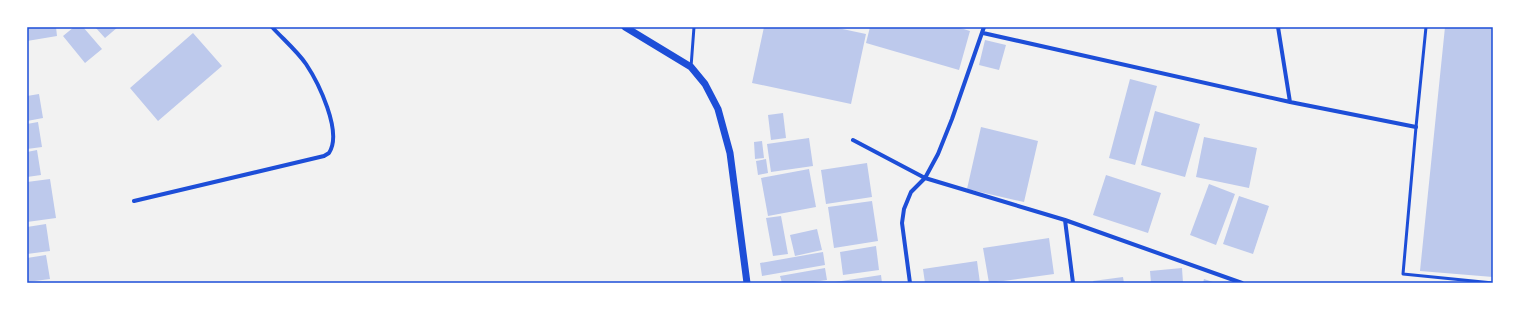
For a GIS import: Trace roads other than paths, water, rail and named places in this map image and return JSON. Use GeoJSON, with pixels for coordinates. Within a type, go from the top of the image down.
{"type":"FeatureCollection","features":[{"type":"Feature","properties":{"kind":"street"},"geometry":{"type":"LineString","coordinates":[[134,201],[324,156],[329,153],[334,143],[332,126],[321,90],[305,63],[272,27]]}},
{"type":"Feature","properties":{"kind":"street"},"geometry":{"type":"LineString","coordinates":[[625,27],[691,66],[704,84],[718,109],[730,153],[747,283]]}},
{"type":"Feature","properties":{"kind":"street"},"geometry":{"type":"LineString","coordinates":[[910,283],[902,223],[904,209],[912,192],[925,178],[938,154],[947,133],[984,27]]}},
{"type":"Feature","properties":{"kind":"street"},"geometry":{"type":"LineString","coordinates":[[1278,27],[1290,102]]}},
{"type":"Feature","properties":{"kind":"street"},"geometry":{"type":"LineString","coordinates":[[983,33],[1290,102],[1416,127]]}},
{"type":"Feature","properties":{"kind":"street"},"geometry":{"type":"LineString","coordinates":[[853,140],[925,178],[1065,220],[1242,283]]}},
{"type":"Feature","properties":{"kind":"street"},"geometry":{"type":"LineString","coordinates":[[1065,220],[1073,283]]}},
{"type":"Feature","properties":{"kind":"lane"},"geometry":{"type":"LineString","coordinates":[[691,66],[694,27]]}},
{"type":"Feature","properties":{"kind":"lane"},"geometry":{"type":"LineString","coordinates":[[1426,27],[1403,274],[1493,282]]}}]}
